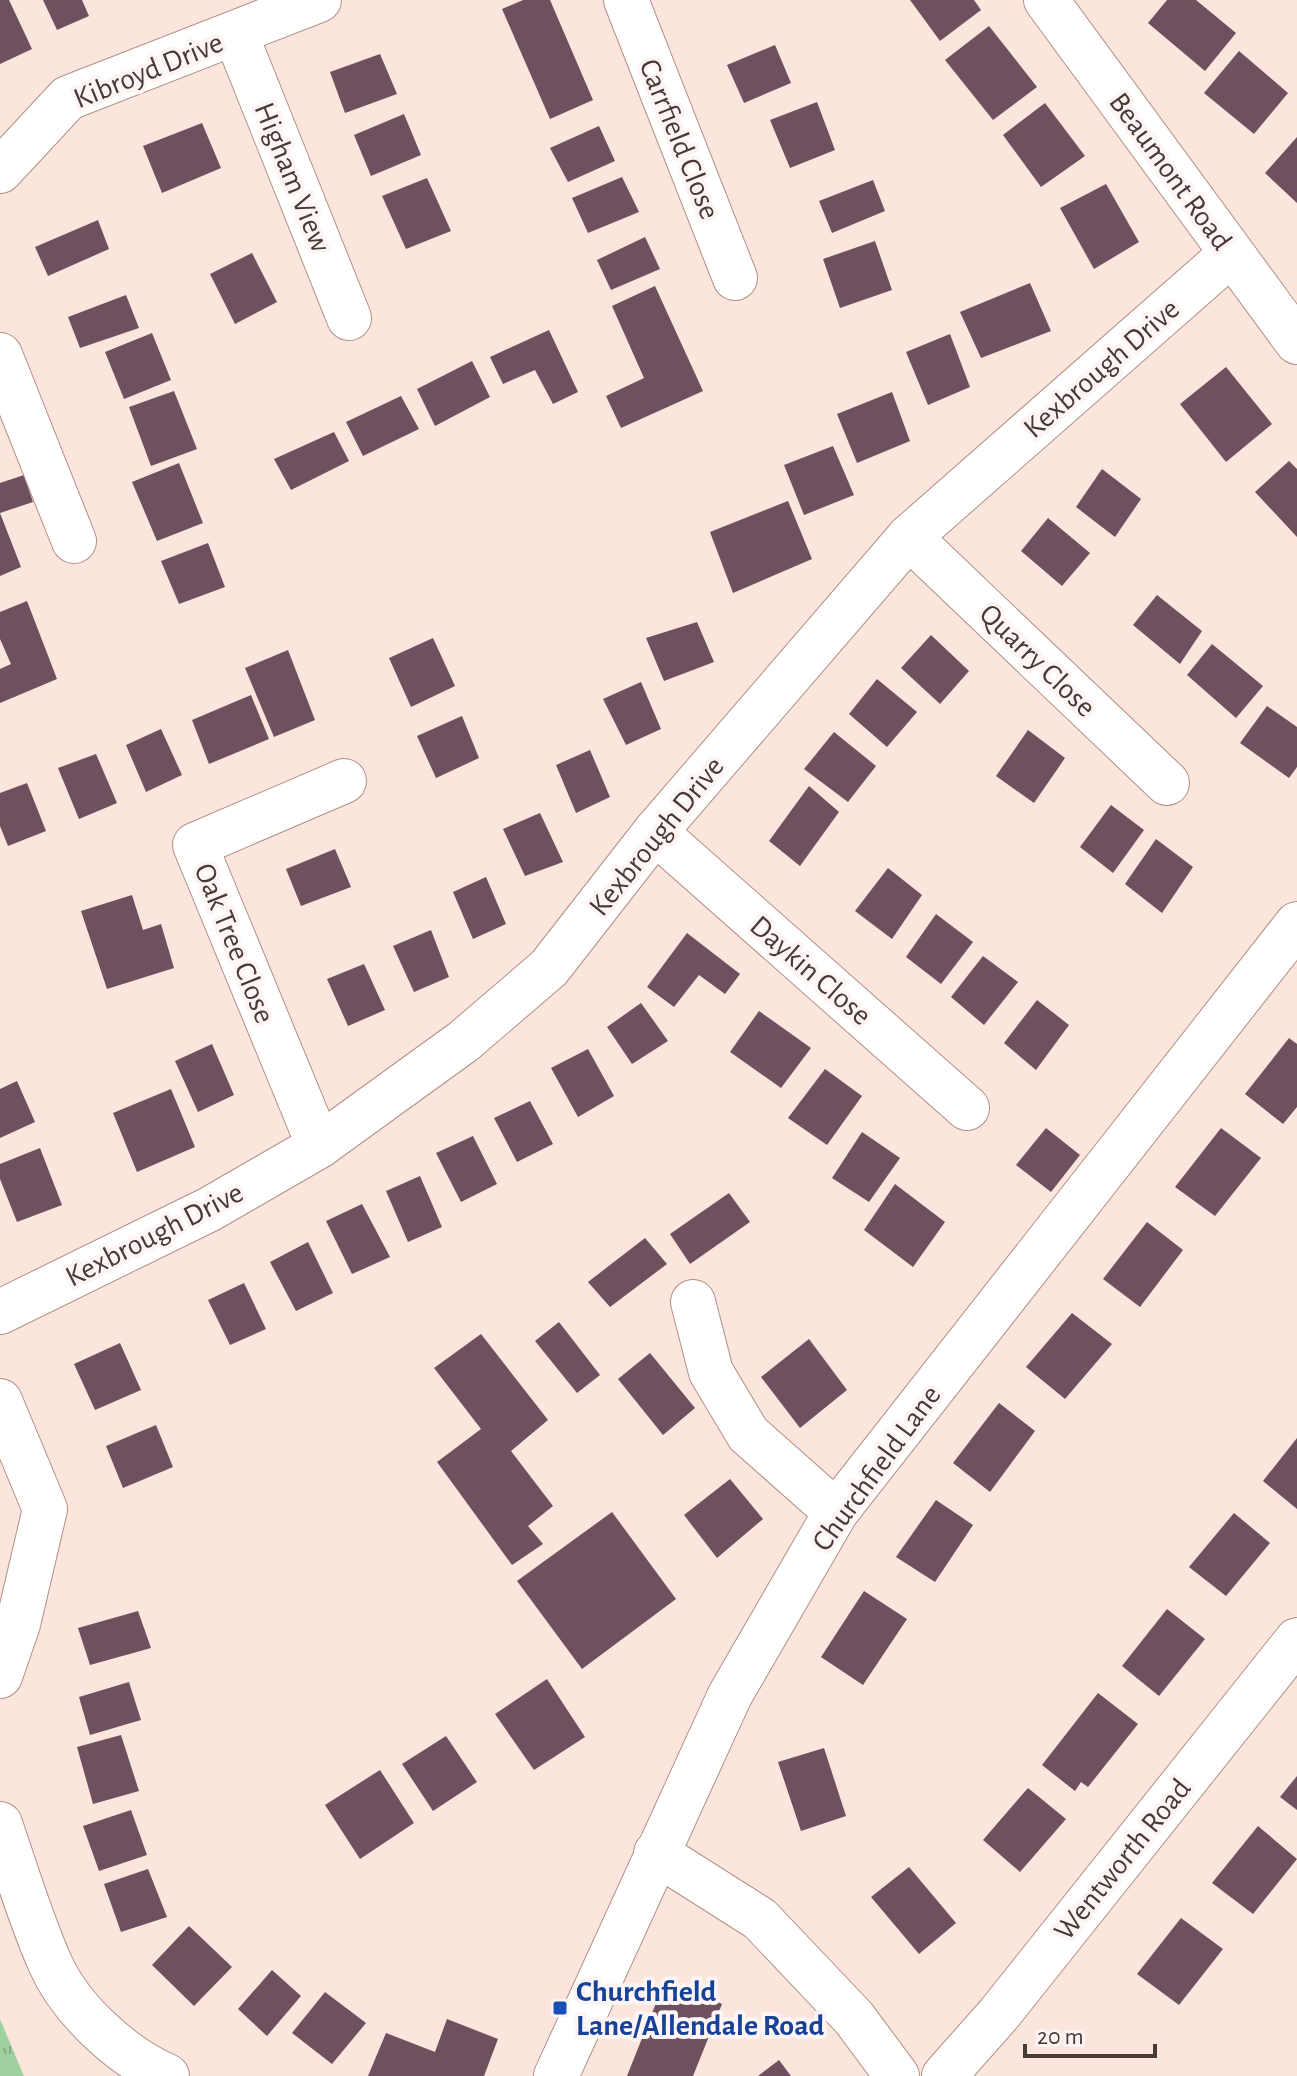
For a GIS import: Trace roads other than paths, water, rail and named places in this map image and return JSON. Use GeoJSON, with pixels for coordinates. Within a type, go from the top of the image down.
{"type":"FeatureCollection","features":[{"type":"Feature","properties":{"kind":"street","name":"Kibroyd Drive"},"geometry":{"type":"LineString","coordinates":[[0,171],[68,98],[236,35],[319,0]]}},
{"type":"Feature","properties":{"kind":"street","name":"Carrfield Close"},"geometry":{"type":"LineString","coordinates":[[626,0],[735,278]]}},
{"type":"Feature","properties":{"kind":"street","name":"Beaumont Road"},"geometry":{"type":"LineString","coordinates":[[1046,0],[1297,342]]}},
{"type":"Feature","properties":{"kind":"street","name":"Higham View"},"geometry":{"type":"LineString","coordinates":[[236,35],[349,318]]}},
{"type":"Feature","properties":{"kind":"street","name":"Kexbrough Drive"},"geometry":{"type":"LineString","coordinates":[[0,1312],[210,1209],[319,1146],[464,1041],[549,968],[655,832],[909,537],[1231,254]]}},
{"type":"Feature","properties":{"kind":"street"},"geometry":{"type":"LineString","coordinates":[[0,355],[74,541]]}},
{"type":"Feature","properties":{"kind":"street","name":"Quarry Close"},"geometry":{"type":"LineString","coordinates":[[909,537],[1167,783]]}},
{"type":"Feature","properties":{"kind":"street","name":"Oak Tree Close"},"geometry":{"type":"LineString","coordinates":[[319,1146],[195,845],[344,781]]}},
{"type":"Feature","properties":{"kind":"street","name":"Daykin Close"},"geometry":{"type":"LineString","coordinates":[[655,832],[967,1108]]}},
{"type":"Feature","properties":{"kind":"street","name":"Churchfield Lane"},"geometry":{"type":"LineString","coordinates":[[556,2076],[730,1695],[836,1512],[1297,924]]}},
{"type":"Feature","properties":{"kind":"street"},"geometry":{"type":"LineString","coordinates":[[693,1302],[711,1372],[748,1434],[836,1512]]}},
{"type":"Feature","properties":{"kind":"street"},"geometry":{"type":"LineString","coordinates":[[0,1401],[45,1509],[18,1624],[0,1676]]}},
{"type":"Feature","properties":{"kind":"street","name":"Wentworth Road"},"geometry":{"type":"LineString","coordinates":[[944,2076],[999,2014],[1297,1640]]}},
{"type":"Feature","properties":{"kind":"street"},"geometry":{"type":"LineString","coordinates":[[0,1824],[50,1966],[83,2013],[144,2066],[167,2076]]}},
{"type":"Feature","properties":{"kind":"street"},"geometry":{"type":"LineString","coordinates":[[656,1853],[760,1919],[854,2018],[897,2076]]}},
{"type":"Feature","properties":{"kind":"place","name":"Churchfield Lane/Allendale Road"},"geometry":{"type":"Point","coordinates":[560,2008]}}]}
